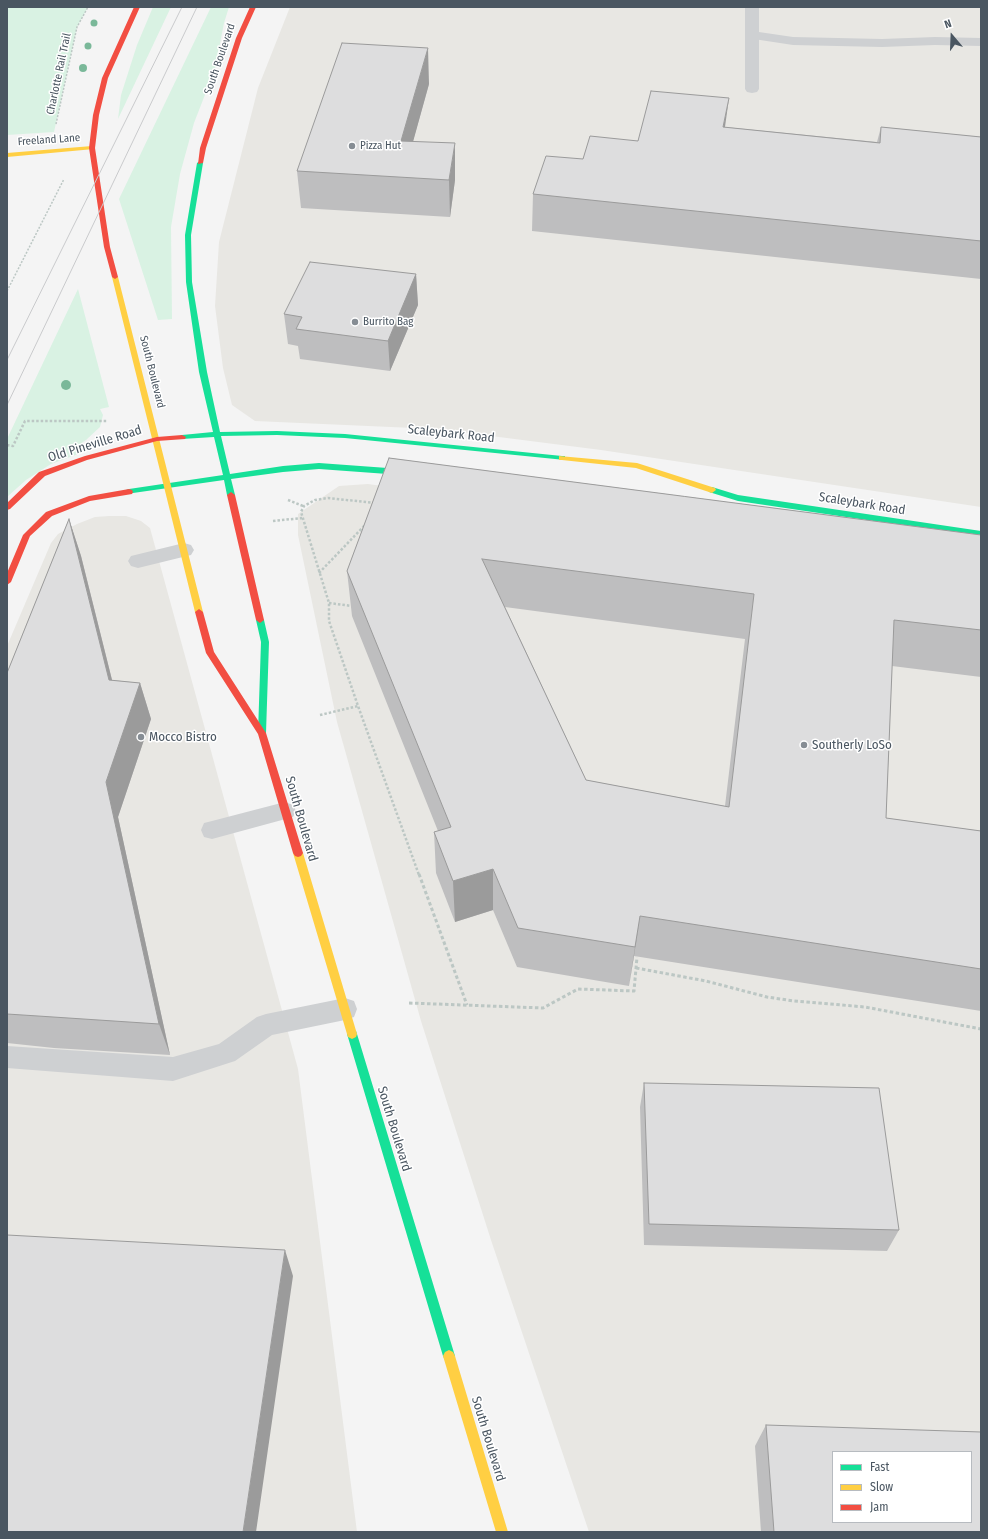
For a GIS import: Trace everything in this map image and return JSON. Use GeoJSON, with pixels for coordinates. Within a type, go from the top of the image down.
{"type":"FeatureCollection","features":[{"type":"Feature","properties":{"kind":"main road","name":"South Boulevard"},"geometry":{"type":"LineString","coordinates":[[137,7],[105,78],[96,115],[92,148],[107,247],[157,439],[210,653],[262,733],[502,1532]]}},
{"type":"Feature","properties":{"kind":"main road","name":"South Boulevard"},"geometry":{"type":"LineString","coordinates":[[253,7],[239,38],[202,148],[188,235],[189,282],[203,372],[265,642],[262,733]]}},
{"type":"Feature","properties":{"kind":"main road","name":"Freeland Lane"},"geometry":{"type":"LineString","coordinates":[[7,155],[92,148]]}},
{"type":"Feature","properties":{"kind":"main road","name":"Scaleybark Road"},"geometry":{"type":"LineString","coordinates":[[157,439],[218,434],[277,433],[345,436],[637,466],[738,498],[981,534]]}},
{"type":"Feature","properties":{"kind":"main road","name":"Old Pineville Road"},"geometry":{"type":"LineString","coordinates":[[7,507],[42,474],[85,458],[157,439]]}},
{"type":"Feature","properties":{"kind":"main road"},"geometry":{"type":"LineString","coordinates":[[7,582],[27,535],[48,514],[89,499],[168,485],[283,469],[319,466],[423,473]]}},
{"type":"Feature","properties":{"kind":"main road","name":"Scaleybark Road"},"geometry":{"type":"LineString","coordinates":[[707,499],[738,498]]}},
{"type":"Feature","properties":{"kind":"street"},"geometry":{"type":"LineString","coordinates":[[752,7],[752,89]]}},
{"type":"Feature","properties":{"kind":"street"},"geometry":{"type":"LineString","coordinates":[[752,35],[794,41],[882,43],[935,41],[981,42]]}},
{"type":"Feature","properties":{"kind":"street"},"geometry":{"type":"LineString","coordinates":[[138,561],[184,550]]}},
{"type":"Feature","properties":{"kind":"street"},"geometry":{"type":"LineString","coordinates":[[240,700],[263,696]]}},
{"type":"Feature","properties":{"kind":"street"},"geometry":{"type":"LineString","coordinates":[[212,830],[285,811]]}},
{"type":"Feature","properties":{"kind":"street"},"geometry":{"type":"LineString","coordinates":[[7,1057],[173,1069],[226,1053],[266,1025],[344,1009]]}},
{"type":"Feature","properties":{"kind":"path","name":"Charlotte Rail Trail"},"geometry":{"type":"LineString","coordinates":[[50,151],[77,27],[88,7]]}},
{"type":"Feature","properties":{"kind":"path"},"geometry":{"type":"LineString","coordinates":[[7,291],[64,181],[65,176],[62,170],[49,163],[50,151]]}},
{"type":"Feature","properties":{"kind":"path"},"geometry":{"type":"LineString","coordinates":[[7,446],[12,446],[25,421],[107,421]]}},
{"type":"Feature","properties":{"kind":"path"},"geometry":{"type":"LineString","coordinates":[[373,509],[375,503],[328,498],[315,500],[304,506],[301,512],[329,603],[329,621],[358,706],[466,1005]]}},
{"type":"Feature","properties":{"kind":"path"},"geometry":{"type":"LineString","coordinates":[[286,499],[304,506]]}},
{"type":"Feature","properties":{"kind":"path"},"geometry":{"type":"LineString","coordinates":[[273,521],[302,518]]}},
{"type":"Feature","properties":{"kind":"path"},"geometry":{"type":"LineString","coordinates":[[319,573],[370,520]]}},
{"type":"Feature","properties":{"kind":"path"},"geometry":{"type":"LineString","coordinates":[[329,603],[352,606]]}},
{"type":"Feature","properties":{"kind":"path"},"geometry":{"type":"LineString","coordinates":[[320,715],[358,706]]}},
{"type":"Feature","properties":{"kind":"path"},"geometry":{"type":"LineString","coordinates":[[409,1003],[542,1008],[578,989],[634,991],[637,957]]}},
{"type":"Feature","properties":{"kind":"path"},"geometry":{"type":"LineString","coordinates":[[636,968],[706,981],[767,997],[794,1001],[865,1007],[981,1029]]}},
{"type":"Feature","properties":{"kind":"shaded area"},"geometry":{"type":"Polygon","coordinates":[[[290,7],[981,7],[981,507],[601,450],[436,429],[255,421],[232,405],[223,368],[215,306],[219,242],[258,88],[290,7]]]}},
{"type":"Feature","properties":{"kind":"shaded area"},"geometry":{"type":"Polygon","coordinates":[[[368,484],[981,570],[981,1532],[589,1532],[491,1240],[421,1021],[337,722],[298,535],[298,514],[339,486],[368,484]]]}},
{"type":"Feature","properties":{"kind":"shaded area"},"geometry":{"type":"Polygon","coordinates":[[[126,516],[141,521],[150,528],[298,1069],[357,1532],[7,1532],[7,646],[51,543],[58,534],[95,517],[126,516]]]}},
{"type":"Feature","properties":{"kind":"green space"},"geometry":{"type":"Polygon","coordinates":[[[7,7],[88,7],[77,27],[54,132],[7,135],[7,7]]]}},
{"type":"Feature","properties":{"kind":"green space"},"geometry":{"type":"Polygon","coordinates":[[[153,7],[171,7],[118,119],[121,95],[137,45],[153,7]]]}},
{"type":"Feature","properties":{"kind":"green space"},"geometry":{"type":"Polygon","coordinates":[[[211,7],[229,7],[224,23],[215,69],[194,123],[180,174],[171,227],[172,319],[158,320],[119,199],[211,7]]]}},
{"type":"Feature","properties":{"kind":"green space"},"geometry":{"type":"Polygon","coordinates":[[[78,289],[109,407],[100,409],[103,415],[100,427],[77,446],[81,453],[51,464],[26,480],[7,497],[7,439],[78,289]]]}},
{"type":"Feature","properties":{"kind":"building"},"geometry":{"type":"Polygon","coordinates":[[[342,43],[428,48],[401,141],[455,143],[449,180],[297,171],[342,43]]]}},
{"type":"Feature","properties":{"kind":"building"},"geometry":{"type":"Polygon","coordinates":[[[651,91],[729,98],[723,127],[880,143],[881,127],[981,137],[981,241],[533,194],[546,156],[583,159],[590,136],[638,141],[651,91]]]}},
{"type":"Feature","properties":{"kind":"building"},"geometry":{"type":"Polygon","coordinates":[[[310,262],[416,274],[388,341],[296,329],[302,317],[284,314],[310,262]]]}},
{"type":"Feature","properties":{"kind":"building","name":"Southerly LoSo"},"geometry":{"type":"Polygon","coordinates":[[[389,458],[981,535],[981,630],[894,620],[886,818],[981,831],[981,969],[640,916],[635,947],[518,928],[493,869],[453,881],[434,832],[451,827],[347,571],[389,458]],[[482,559],[586,780],[729,807],[754,594],[482,559]]]}},
{"type":"Feature","properties":{"kind":"building"},"geometry":{"type":"Polygon","coordinates":[[[69,519],[109,680],[140,683],[106,782],[159,1024],[7,1014],[7,673],[69,519]]]}},
{"type":"Feature","properties":{"kind":"building"},"geometry":{"type":"Polygon","coordinates":[[[644,1083],[879,1088],[899,1230],[649,1224],[644,1083]]]}},
{"type":"Feature","properties":{"kind":"building"},"geometry":{"type":"Polygon","coordinates":[[[7,1235],[285,1250],[243,1532],[7,1532],[7,1235]]]}},
{"type":"Feature","properties":{"kind":"building"},"geometry":{"type":"Polygon","coordinates":[[[766,1425],[981,1432],[981,1532],[774,1532],[766,1425]]]}},
{"type":"Feature","properties":{"kind":"tram line"},"geometry":{"type":"LineString","coordinates":[[7,360],[182,7]]}},
{"type":"Feature","properties":{"kind":"tram line"},"geometry":{"type":"LineString","coordinates":[[7,405],[197,7]]}},
{"type":"Feature","properties":{"kind":"traffic: fast"},"geometry":{"type":"LineString","coordinates":[[200,163],[188,235],[189,282],[203,372],[231,495]]}},
{"type":"Feature","properties":{"kind":"traffic: fast"},"geometry":{"type":"LineString","coordinates":[[182,437],[217,434],[277,433],[345,436],[562,458]]}},
{"type":"Feature","properties":{"kind":"traffic: fast"},"geometry":{"type":"LineString","coordinates":[[129,492],[283,469],[319,466],[415,473]]}},
{"type":"Feature","properties":{"kind":"traffic: fast"},"geometry":{"type":"LineString","coordinates":[[712,490],[738,498],[981,534]]}},
{"type":"Feature","properties":{"kind":"traffic: fast"},"geometry":{"type":"LineString","coordinates":[[260,620],[265,642],[262,733]]}},
{"type":"Feature","properties":{"kind":"traffic: fast"},"geometry":{"type":"LineString","coordinates":[[352,1034],[449,1356]]}},
{"type":"Feature","properties":{"kind":"traffic: slow"},"geometry":{"type":"LineString","coordinates":[[7,155],[92,148]]}},
{"type":"Feature","properties":{"kind":"traffic: slow"},"geometry":{"type":"LineString","coordinates":[[115,277],[199,612]]}},
{"type":"Feature","properties":{"kind":"traffic: slow"},"geometry":{"type":"LineString","coordinates":[[562,458],[637,466],[712,490]]}},
{"type":"Feature","properties":{"kind":"traffic: slow"},"geometry":{"type":"LineString","coordinates":[[298,853],[352,1034]]}},
{"type":"Feature","properties":{"kind":"traffic: slow"},"geometry":{"type":"LineString","coordinates":[[449,1356],[502,1532]]}},
{"type":"Feature","properties":{"kind":"traffic: jam"},"geometry":{"type":"LineString","coordinates":[[115,277],[107,247],[92,148],[96,115],[105,78],[137,7]]}},
{"type":"Feature","properties":{"kind":"traffic: jam"},"geometry":{"type":"LineString","coordinates":[[200,163],[203,148],[239,38],[253,7]]}},
{"type":"Feature","properties":{"kind":"traffic: jam"},"geometry":{"type":"LineString","coordinates":[[7,507],[42,474],[85,458],[157,439],[182,437]]}},
{"type":"Feature","properties":{"kind":"traffic: jam"},"geometry":{"type":"LineString","coordinates":[[7,582],[27,535],[49,514],[89,499],[129,492]]}},
{"type":"Feature","properties":{"kind":"traffic: jam"},"geometry":{"type":"LineString","coordinates":[[231,495],[260,620]]}},
{"type":"Feature","properties":{"kind":"traffic: jam"},"geometry":{"type":"LineString","coordinates":[[199,612],[210,653],[262,733],[298,853]]}},
{"type":"Feature","properties":{"kind":"place","name":"Pizza Hut"},"geometry":{"type":"Point","coordinates":[352,146]}},
{"type":"Feature","properties":{"kind":"place","name":"Burrito Bag"},"geometry":{"type":"Point","coordinates":[355,322]}},
{"type":"Feature","properties":{"kind":"place","name":"Mocco Bistro"},"geometry":{"type":"Point","coordinates":[141,737]}},
{"type":"Feature","properties":{"kind":"place","name":"Southerly LoSo"},"geometry":{"type":"Point","coordinates":[804,745]}}]}
